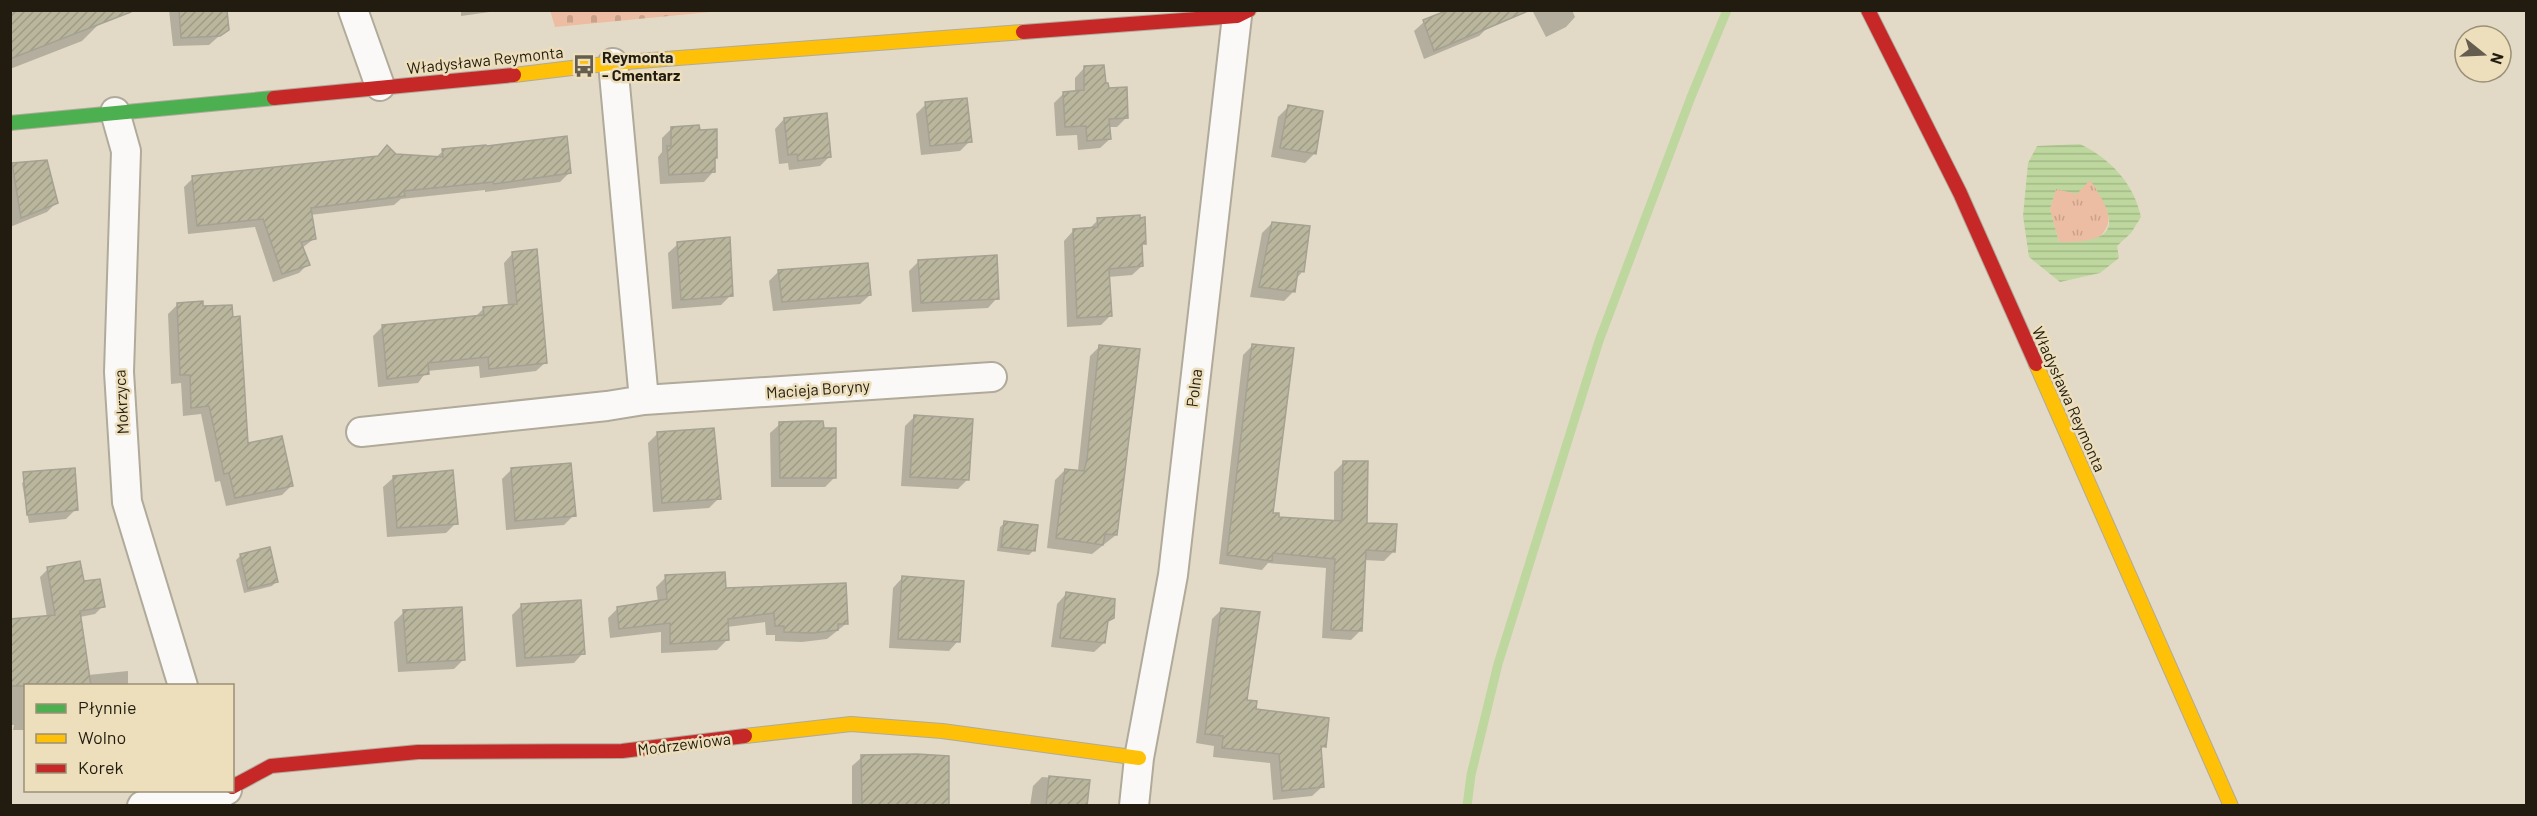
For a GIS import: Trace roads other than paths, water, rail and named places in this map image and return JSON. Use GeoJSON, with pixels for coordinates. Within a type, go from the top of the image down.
{"type":"FeatureCollection","features":[{"type":"Feature","properties":{"kind":"street"},"geometry":{"type":"LineString","coordinates":[[353,10],[380,87]]}},
{"type":"Feature","properties":{"kind":"street","name":"Władysława Reymonta"},"geometry":{"type":"LineString","coordinates":[[1868,10],[1960,193],[2231,806]]}},
{"type":"Feature","properties":{"kind":"street","name":"Władysława Reymonta"},"geometry":{"type":"LineString","coordinates":[[10,123],[494,77],[613,63],[1160,23],[1243,13]]}},
{"type":"Feature","properties":{"kind":"street","name":"Polna"},"geometry":{"type":"LineString","coordinates":[[1134,806],[1139,758],[1173,575],[1243,13]]}},
{"type":"Feature","properties":{"kind":"street"},"geometry":{"type":"LineString","coordinates":[[613,63],[644,400]]}},
{"type":"Feature","properties":{"kind":"street","name":"Mokrzyca"},"geometry":{"type":"LineString","coordinates":[[115,112],[126,151],[119,372],[127,502],[182,684]]}},
{"type":"Feature","properties":{"kind":"street","name":"Macieja Boryny"},"geometry":{"type":"LineString","coordinates":[[361,432],[607,406],[644,400],[992,377]]}},
{"type":"Feature","properties":{"kind":"street","name":"Modrzewiowa"},"geometry":{"type":"LineString","coordinates":[[234,787],[271,766],[418,752],[622,751],[851,724],[942,731],[1139,758]]}},
{"type":"Feature","properties":{"kind":"street","name":"Modrzewiowa"},"geometry":{"type":"LineString","coordinates":[[142,806],[221,794]]}},
{"type":"Feature","properties":{"kind":"waterway"},"geometry":{"type":"LineString","coordinates":[[1467,806],[1471,775],[1498,664],[1599,341],[1691,97],[1727,10]]}},
{"type":"Feature","properties":{"kind":"place","name":"Reymonta - Cmentarz"},"geometry":{"type":"Point","coordinates":[584,66]}}]}
